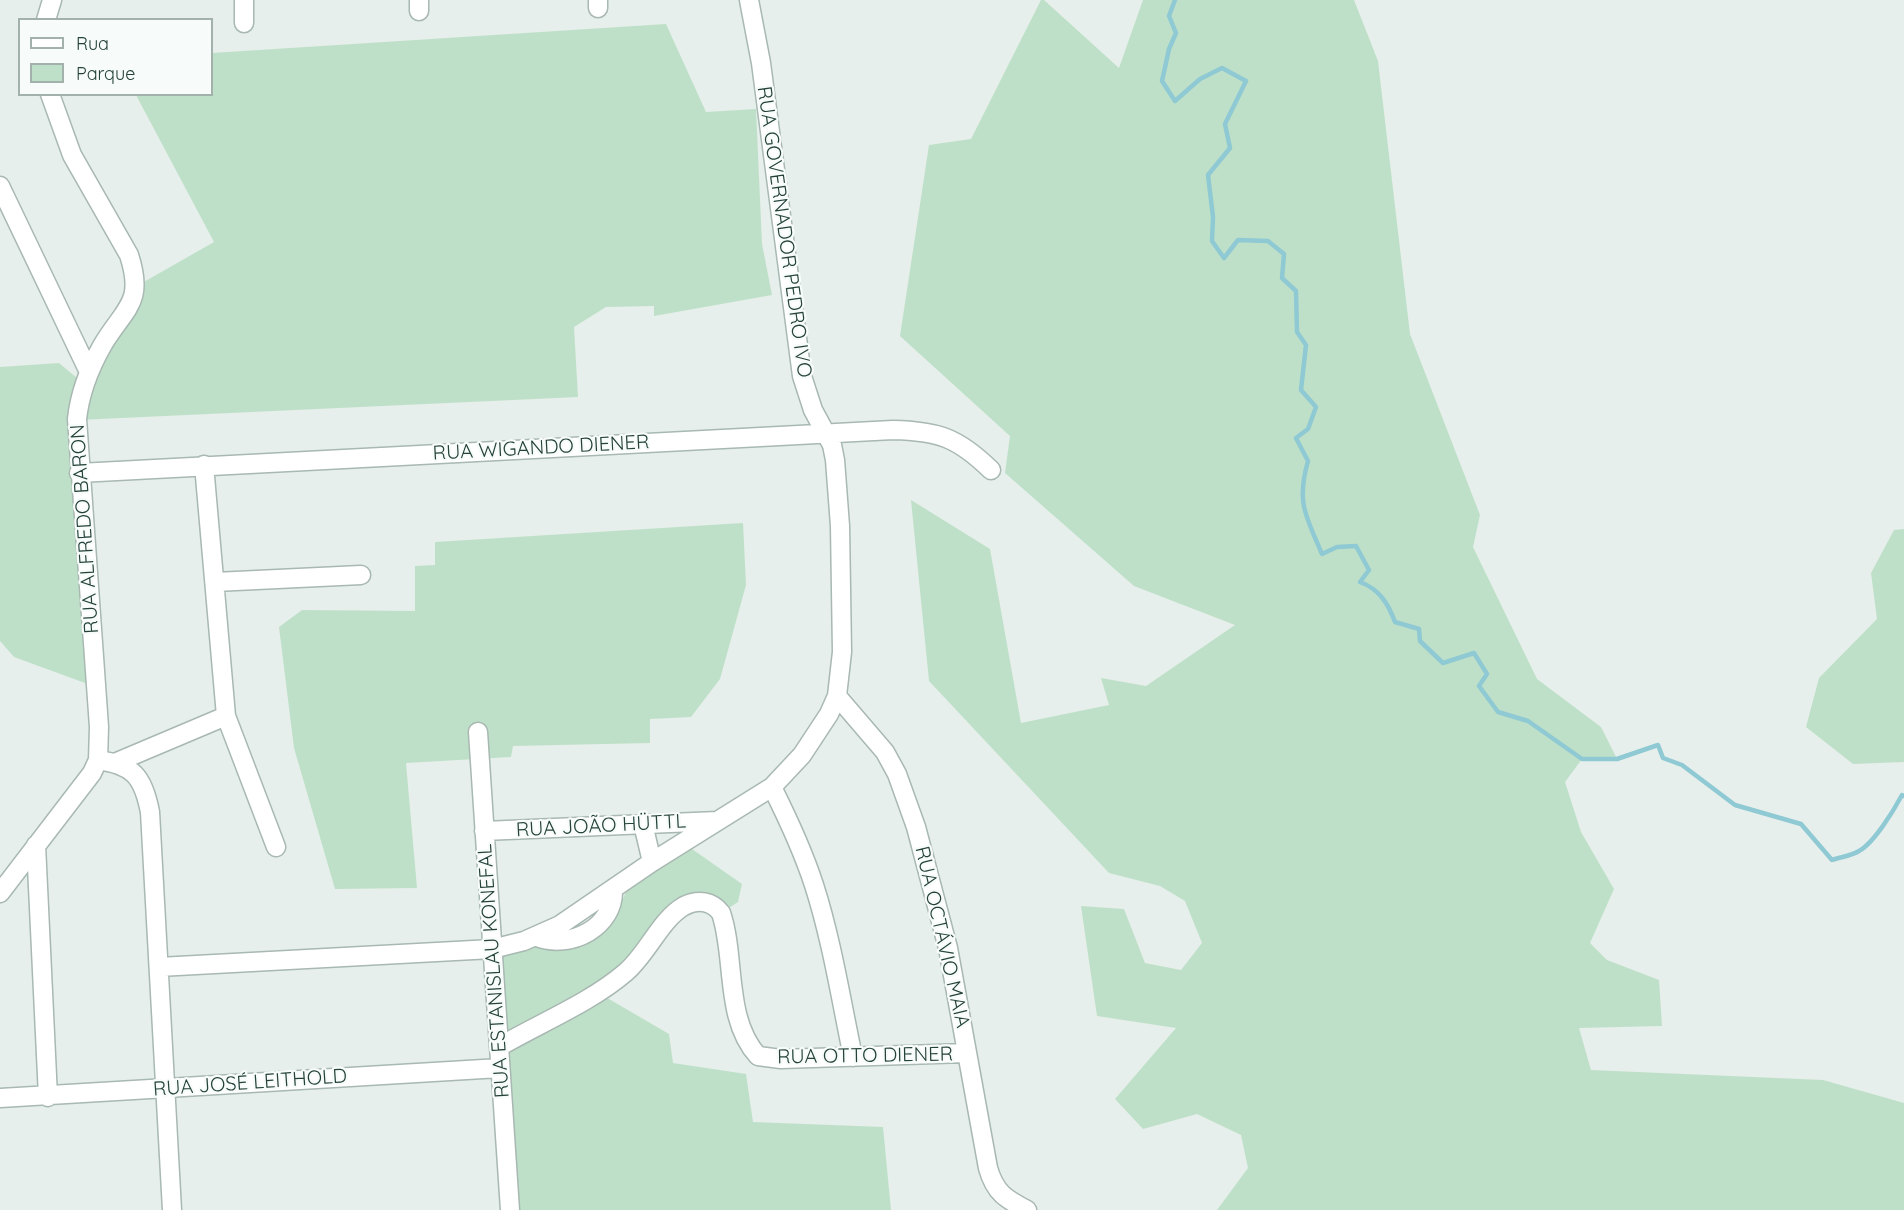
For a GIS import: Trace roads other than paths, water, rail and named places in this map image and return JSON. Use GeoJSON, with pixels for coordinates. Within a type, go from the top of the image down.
{"type":"FeatureCollection","features":[{"type":"Feature","properties":{"kind":"street"},"geometry":{"type":"LineString","coordinates":[[47,18],[52,0]]}},
{"type":"Feature","properties":{"kind":"street"},"geometry":{"type":"LineString","coordinates":[[244,0],[244,23]]}},
{"type":"Feature","properties":{"kind":"street","name":"RUA GOVERNADOR PEDRO IVO"},"geometry":{"type":"LineString","coordinates":[[159,967],[492,949],[537,937],[560,926],[652,862],[772,787],[789,771],[816,736],[837,696],[842,640],[840,526],[835,460],[832,445],[807,394],[797,349],[763,82],[749,0]]}},
{"type":"Feature","properties":{"kind":"street","name":"RUA ALFREDO BARON"},"geometry":{"type":"LineString","coordinates":[[0,893],[85,784],[98,760],[98,703],[79,473],[77,419],[89,372],[104,343],[131,305],[135,287],[134,272],[123,244],[72,155],[51,96]]}},
{"type":"Feature","properties":{"kind":"street"},"geometry":{"type":"LineString","coordinates":[[0,186],[89,372]]}},
{"type":"Feature","properties":{"kind":"street","name":"RUA WIGANDO DIENER"},"geometry":{"type":"LineString","coordinates":[[79,473],[893,430],[932,433],[959,442],[991,470]]}},
{"type":"Feature","properties":{"kind":"street"},"geometry":{"type":"LineString","coordinates":[[204,465],[226,716],[276,847]]}},
{"type":"Feature","properties":{"kind":"street"},"geometry":{"type":"LineString","coordinates":[[215,582],[362,574]]}},
{"type":"Feature","properties":{"kind":"street","name":"RUA OCTÁVIO MAIA"},"geometry":{"type":"LineString","coordinates":[[837,696],[885,752],[906,799],[937,902],[968,1053],[988,1168],[1000,1204]]}},
{"type":"Feature","properties":{"kind":"street"},"geometry":{"type":"LineString","coordinates":[[117,762],[226,716]]}},
{"type":"Feature","properties":{"kind":"street","name":"RUA ESTANISLAU KONEFAL"},"geometry":{"type":"LineString","coordinates":[[478,732],[510,1210]]}},
{"type":"Feature","properties":{"kind":"street"},"geometry":{"type":"LineString","coordinates":[[98,760],[117,762],[129,768],[137,776],[147,795],[152,831],[172,1210]]}},
{"type":"Feature","properties":{"kind":"street"},"geometry":{"type":"LineString","coordinates":[[772,787],[792,829],[814,886],[829,942],[853,1057]]}},
{"type":"Feature","properties":{"kind":"street","name":"RUA JOÃO HÜTTL"},"geometry":{"type":"LineString","coordinates":[[484,831],[718,820]]}},
{"type":"Feature","properties":{"kind":"street"},"geometry":{"type":"LineString","coordinates":[[643,824],[652,862]]}},
{"type":"Feature","properties":{"kind":"street"},"geometry":{"type":"LineString","coordinates":[[36,845],[48,1097]]}},
{"type":"Feature","properties":{"kind":"street","name":"RUA OTTO DIENER"},"geometry":{"type":"LineString","coordinates":[[499,1047],[617,980],[643,954],[678,910],[696,902],[706,902],[716,906],[721,912],[740,1020],[746,1038],[758,1056],[781,1059],[968,1053]]}},
{"type":"Feature","properties":{"kind":"street","name":"RUA JOSÉ LEITHOLD"},"geometry":{"type":"LineString","coordinates":[[0,1098],[48,1097],[500,1068]]}},
{"type":"Feature","properties":{"kind":"street"},"geometry":{"type":"LineString","coordinates":[[1000,1204],[1027,1210]]}},
{"type":"Feature","properties":{"kind":"waterway"},"geometry":{"type":"LineString","coordinates":[[1175,0],[1169,16],[1176,33],[1169,49],[1162,81],[1175,101],[1200,79],[1222,68],[1246,81],[1225,124],[1230,148],[1208,175],[1213,217],[1212,241],[1224,258],[1238,240],[1268,241],[1284,254],[1282,278],[1296,291],[1297,332],[1306,345],[1301,390],[1316,407],[1308,429],[1296,438],[1308,461],[1304,475],[1304,509],[1322,554],[1337,547],[1356,546],[1369,570],[1360,582],[1382,598],[1395,622],[1419,629],[1420,641],[1443,663],[1474,653],[1487,674],[1479,686],[1498,712],[1528,721],[1582,759],[1617,759],[1658,745],[1663,758],[1682,765],[1735,805],[1801,824],[1832,860],[1853,854],[1865,847],[1883,826],[1902,795],[1904,796]]}}]}
